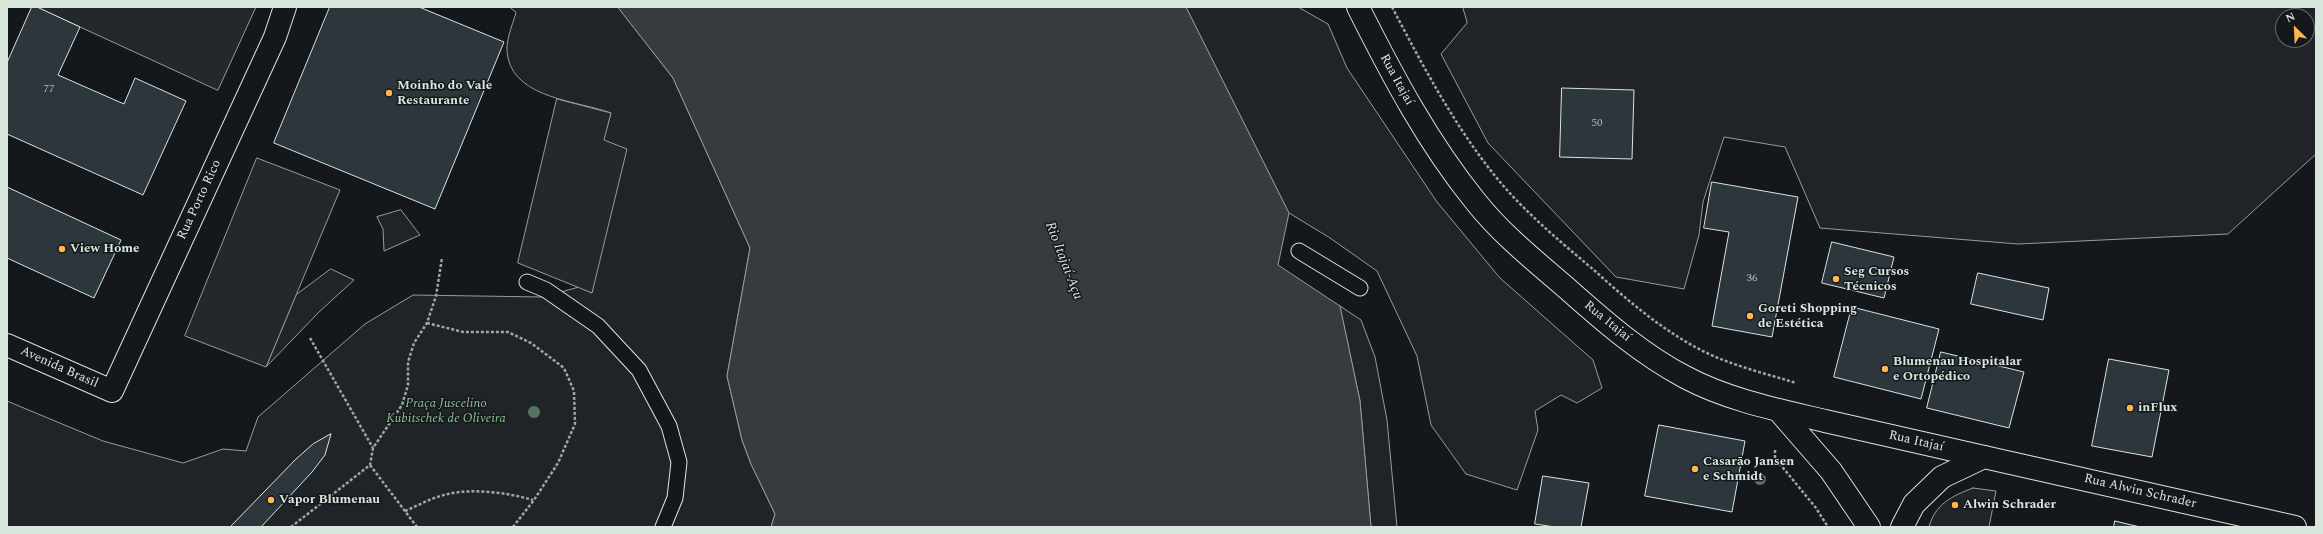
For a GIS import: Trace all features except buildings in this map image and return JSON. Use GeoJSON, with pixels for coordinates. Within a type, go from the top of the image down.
{"type":"FeatureCollection","features":[{"type":"Feature","properties":{"kind":"main road","name":"Rua Porto Rico"},"geometry":{"type":"LineString","coordinates":[[112,392],[275,37],[285,7]]}},
{"type":"Feature","properties":{"kind":"main road","name":"Rua Itajaí"},"geometry":{"type":"LineString","coordinates":[[1358,7],[1400,89],[1442,156],[1477,204],[1517,245],[1586,306],[1645,353],[1686,377],[1725,394],[1778,410],[1984,458]]}},
{"type":"Feature","properties":{"kind":"main road","name":"Avenida Brasil"},"geometry":{"type":"LineString","coordinates":[[7,345],[112,392]]}},
{"type":"Feature","properties":{"kind":"main road"},"geometry":{"type":"LineString","coordinates":[[1778,410],[1831,471],[1869,527]]}},
{"type":"Feature","properties":{"kind":"main road"},"geometry":{"type":"LineString","coordinates":[[1902,527],[1914,504],[1942,477],[1984,458]]}},
{"type":"Feature","properties":{"kind":"main road","name":"Rua Alwin Schrader"},"geometry":{"type":"LineString","coordinates":[[1984,458],[2295,527]]}},
{"type":"Feature","properties":{"kind":"lane"},"geometry":{"type":"LineString","coordinates":[[1299,251],[1360,288]]}},
{"type":"Feature","properties":{"kind":"lane"},"geometry":{"type":"LineString","coordinates":[[527,282],[546,290],[598,326],[640,370],[669,426],[679,462],[675,498],[663,527]]}},
{"type":"Feature","properties":{"kind":"path"},"geometry":{"type":"LineString","coordinates":[[1392,7],[1427,74],[1467,139],[1501,183],[1539,223],[1607,282],[1663,327],[1700,349],[1736,364],[1800,384]]}},
{"type":"Feature","properties":{"kind":"path"},"geometry":{"type":"LineString","coordinates":[[291,527],[370,465],[373,448],[402,405],[408,385],[408,362],[414,343],[427,323],[436,296],[442,258]]}},
{"type":"Feature","properties":{"kind":"path"},"geometry":{"type":"LineString","coordinates":[[427,323],[463,332],[508,332],[531,344],[564,368],[574,391],[575,424],[558,463],[534,500],[513,527]]}},
{"type":"Feature","properties":{"kind":"path"},"geometry":{"type":"LineString","coordinates":[[310,338],[373,448]]}},
{"type":"Feature","properties":{"kind":"path"},"geometry":{"type":"LineString","coordinates":[[1775,458],[1816,508],[1828,527]]}},
{"type":"Feature","properties":{"kind":"path"},"geometry":{"type":"LineString","coordinates":[[370,465],[416,527]]}},
{"type":"Feature","properties":{"kind":"path"},"geometry":{"type":"LineString","coordinates":[[405,511],[449,493],[510,493],[534,500]]}},
{"type":"Feature","properties":{"kind":"green space","name":"Praça Juscelino Kubitschek de Oliveira"},"geometry":{"type":"Polygon","coordinates":[[[510,7],[618,7],[673,78],[750,248],[727,376],[742,440],[751,464],[775,514],[771,527],[7,527],[7,401],[103,441],[183,463],[223,449],[246,451],[258,417],[365,324],[413,295],[543,297],[579,287],[592,293],[603,140],[611,113],[551,96],[536,90],[523,82],[514,72],[507,53],[509,35],[516,13],[510,7]]]}},
{"type":"Feature","properties":{"kind":"green space"},"geometry":{"type":"Polygon","coordinates":[[[1186,7],[1298,7],[1328,24],[1347,68],[1437,202],[1500,278],[1593,360],[1602,388],[1577,403],[1561,395],[1535,411],[1538,430],[1517,490],[1466,474],[1431,425],[1417,356],[1377,271],[1330,238],[1289,213],[1186,7]]]}},
{"type":"Feature","properties":{"kind":"green space"},"geometry":{"type":"Polygon","coordinates":[[[1463,7],[2316,7],[2316,154],[2228,234],[2018,244],[1820,228],[1785,147],[1724,137],[1703,202],[1699,235],[1684,289],[1616,277],[1488,143],[1441,54],[1467,23],[1463,7]]]}},
{"type":"Feature","properties":{"kind":"green space"},"geometry":{"type":"Polygon","coordinates":[[[401,210],[420,235],[384,251],[383,229],[377,217],[401,210]]]}},
{"type":"Feature","properties":{"kind":"green space"},"geometry":{"type":"Polygon","coordinates":[[[331,269],[354,280],[319,312],[266,367],[296,295],[331,269]]]}},
{"type":"Feature","properties":{"kind":"green space"},"geometry":{"type":"Polygon","coordinates":[[[1340,306],[1361,320],[1375,357],[1387,420],[1397,527],[1371,527],[1360,401],[1340,306]]]}},
{"type":"Feature","properties":{"kind":"green space"},"geometry":{"type":"Polygon","coordinates":[[[1973,488],[1996,491],[1989,527],[1929,527],[1935,512],[1945,502],[1958,494],[1973,488]]]}},
{"type":"Feature","properties":{"kind":"shaded area"},"geometry":{"type":"Polygon","coordinates":[[[37,7],[256,7],[218,90],[37,7]]]}},
{"type":"Feature","properties":{"kind":"shaded area"},"geometry":{"type":"Polygon","coordinates":[[[557,99],[611,113],[604,140],[627,149],[592,293],[518,263],[557,99]]]}},
{"type":"Feature","properties":{"kind":"shaded area"},"geometry":{"type":"Polygon","coordinates":[[[257,158],[340,190],[266,367],[185,336],[257,158]]]}},
{"type":"Feature","properties":{"kind":"water","name":"Rio Itajaí-Açu"},"geometry":{"type":"Polygon","coordinates":[[[618,7],[1186,7],[1289,213],[1278,265],[1340,306],[1360,401],[1371,527],[771,527],[775,514],[751,464],[742,440],[727,376],[750,248],[673,78],[618,7]]]}},
{"type":"Feature","properties":{"kind":"place","name":"Moinho do Vale Restaurante"},"geometry":{"type":"Point","coordinates":[389,93]}},
{"type":"Feature","properties":{"kind":"place","name":"View Home"},"geometry":{"type":"Point","coordinates":[62,249]}},
{"type":"Feature","properties":{"kind":"place","name":"Seg Cursos Técnicos"},"geometry":{"type":"Point","coordinates":[1836,279]}},
{"type":"Feature","properties":{"kind":"place","name":"Goreti Shopping de Estética"},"geometry":{"type":"Point","coordinates":[1750,316]}},
{"type":"Feature","properties":{"kind":"place","name":"Blumenau Hospitalar e Ortopédico"},"geometry":{"type":"Point","coordinates":[1885,369]}},
{"type":"Feature","properties":{"kind":"place","name":"inFlux"},"geometry":{"type":"Point","coordinates":[2130,408]}},
{"type":"Feature","properties":{"kind":"place","name":"Casarão Jansen e Schmidt"},"geometry":{"type":"Point","coordinates":[1695,469]}},
{"type":"Feature","properties":{"kind":"place","name":"Vapor Blumenau"},"geometry":{"type":"Point","coordinates":[271,500]}},
{"type":"Feature","properties":{"kind":"place","name":"Alwin Schrader"},"geometry":{"type":"Point","coordinates":[1955,505]}}]}
